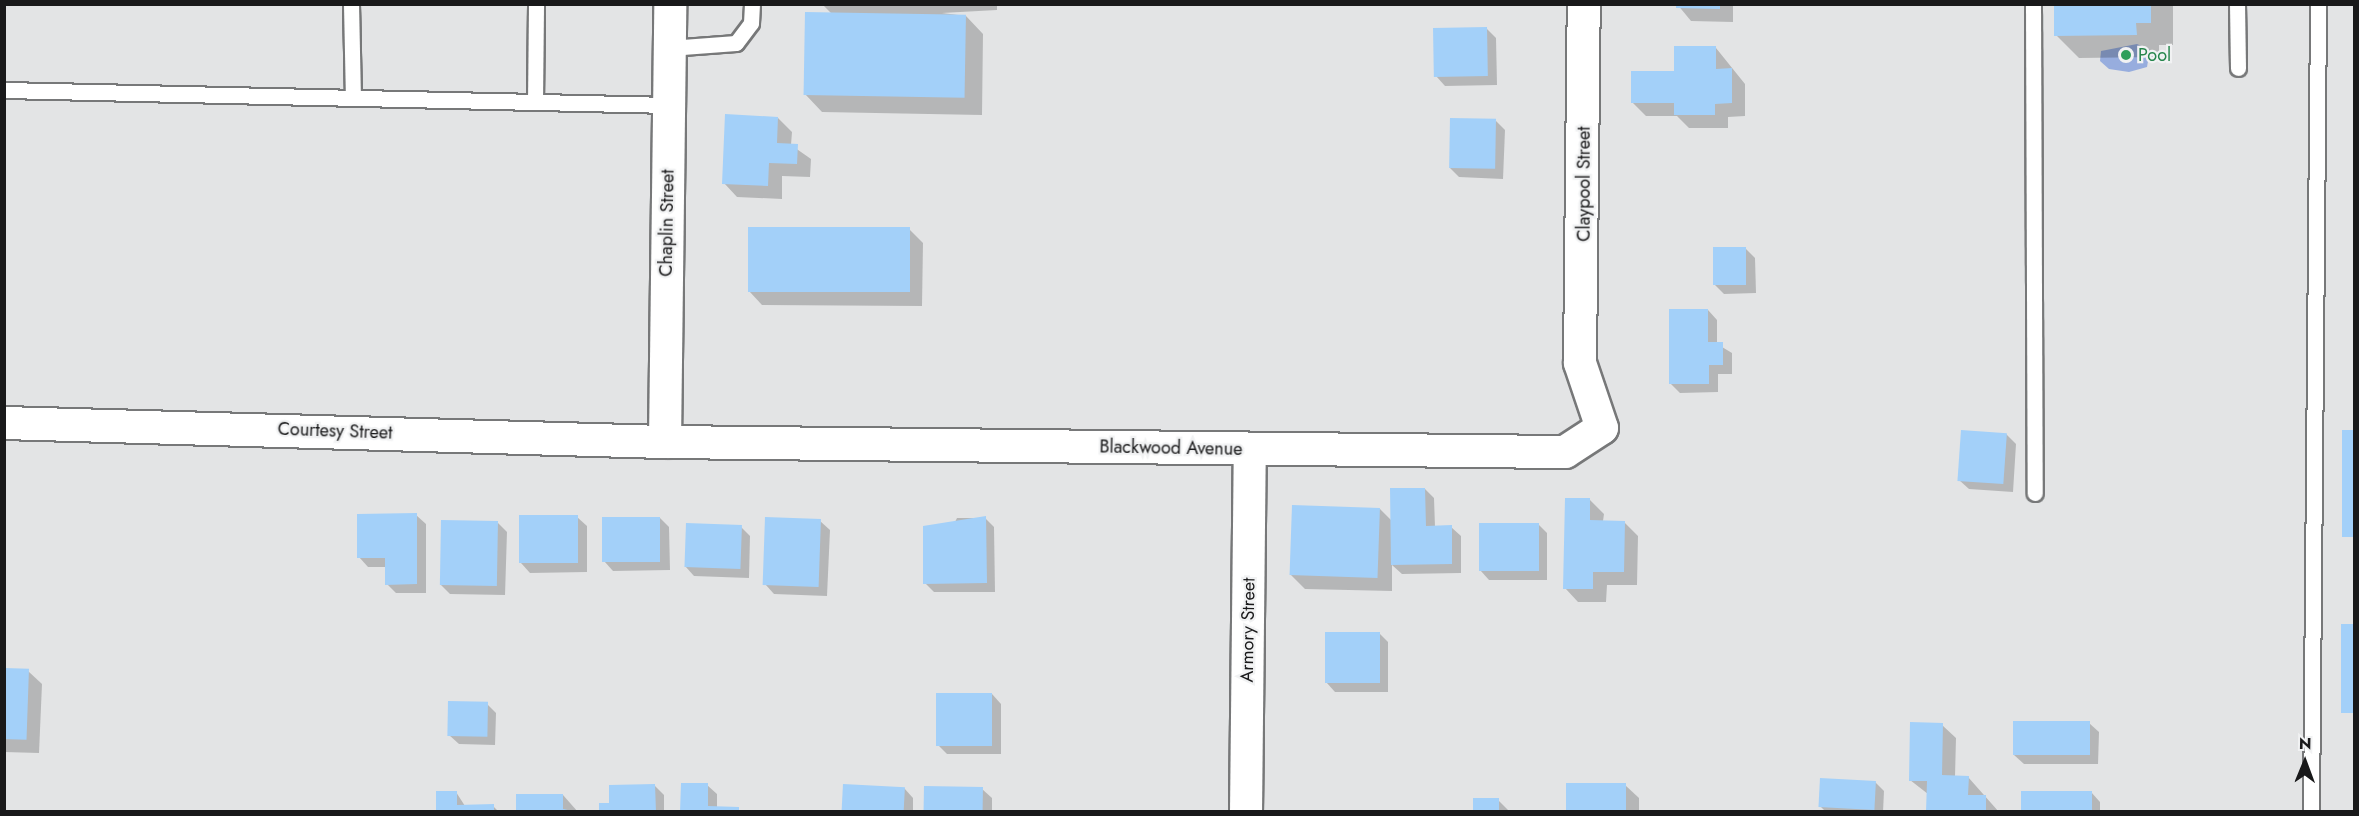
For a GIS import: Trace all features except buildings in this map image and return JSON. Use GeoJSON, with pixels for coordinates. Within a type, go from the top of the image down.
{"type":"FeatureCollection","features":[{"type":"Feature","properties":{"kind":"street","name":"Chaplin Street"},"geometry":{"type":"LineString","coordinates":[[665,442],[670,4]]}},
{"type":"Feature","properties":{"kind":"street","name":"Claypool Street"},"geometry":{"type":"LineString","coordinates":[[1580,363],[1584,4]]}},
{"type":"Feature","properties":{"kind":"street","name":"Blackwood Avenue"},"geometry":{"type":"LineString","coordinates":[[665,442],[1565,452],[1602,428],[1580,363]]}},
{"type":"Feature","properties":{"kind":"street","name":"Courtesy Street"},"geometry":{"type":"LineString","coordinates":[[4,423],[665,442]]}},
{"type":"Feature","properties":{"kind":"street","name":"Armory Street"},"geometry":{"type":"LineString","coordinates":[[1246,812],[1250,448]]}},
{"type":"Feature","properties":{"kind":"lane"},"geometry":{"type":"LineString","coordinates":[[351,4],[353,98]]}},
{"type":"Feature","properties":{"kind":"lane"},"geometry":{"type":"LineString","coordinates":[[536,4],[536,102]]}},
{"type":"Feature","properties":{"kind":"lane"},"geometry":{"type":"LineString","coordinates":[[669,48],[736,43],[751,23],[752,4]]}},
{"type":"Feature","properties":{"kind":"lane"},"geometry":{"type":"LineString","coordinates":[[2033,4],[2035,493]]}},
{"type":"Feature","properties":{"kind":"lane"},"geometry":{"type":"LineString","coordinates":[[2237,4],[2238,68]]}},
{"type":"Feature","properties":{"kind":"lane"},"geometry":{"type":"LineString","coordinates":[[2312,812],[2318,4]]}},
{"type":"Feature","properties":{"kind":"lane"},"geometry":{"type":"LineString","coordinates":[[4,90],[668,105]]}},
{"type":"Feature","properties":{"kind":"water","name":"Pool"},"geometry":{"type":"Polygon","coordinates":[[[2137,44],[2150,50],[2147,67],[2129,72],[2109,69],[2100,61],[2101,51],[2137,44]]]}},
{"type":"Feature","properties":{"kind":"place","name":"Pool"},"geometry":{"type":"Point","coordinates":[2126,55]}}]}
